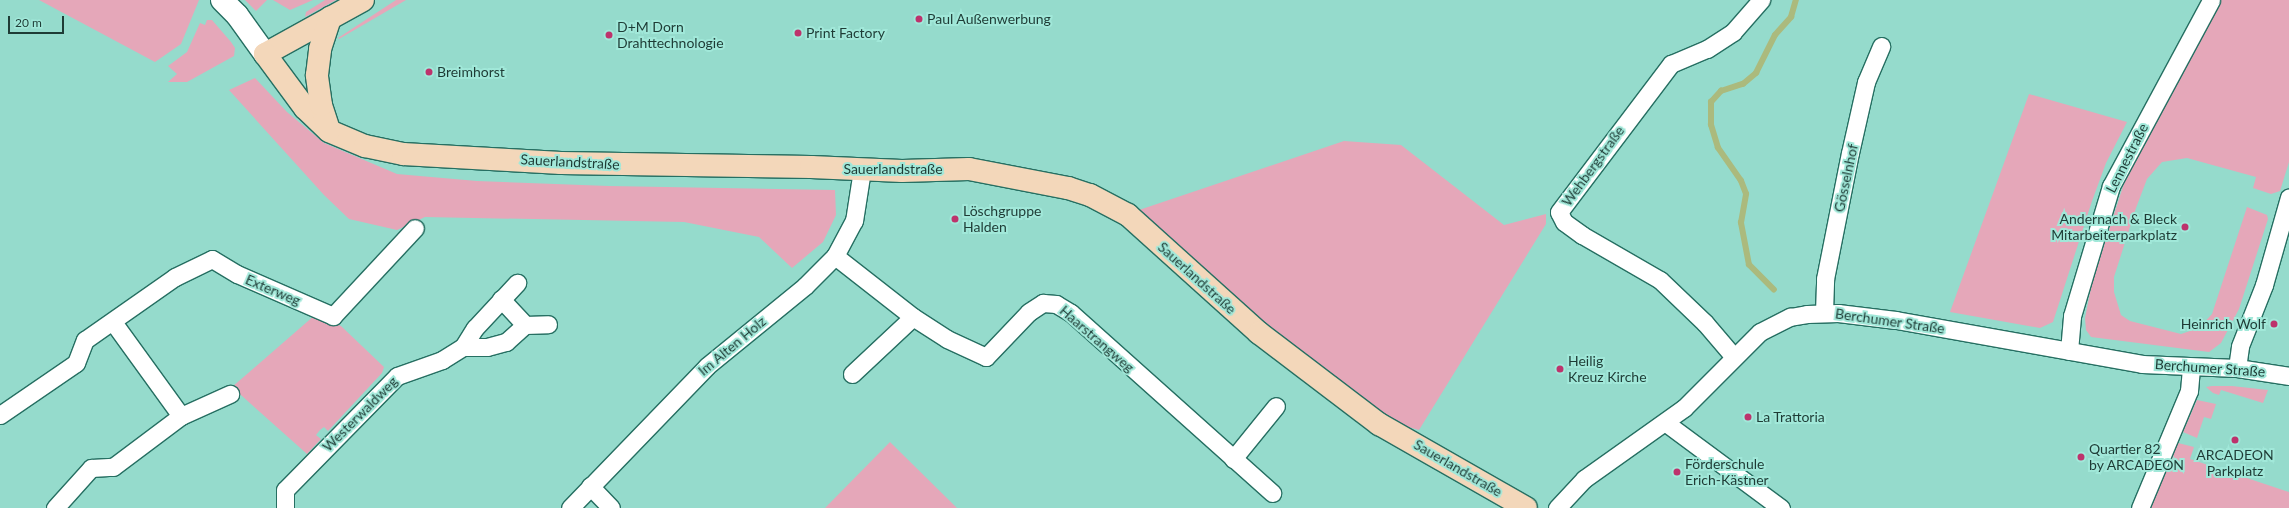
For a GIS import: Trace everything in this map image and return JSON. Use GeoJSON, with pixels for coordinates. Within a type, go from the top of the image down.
{"type":"FeatureCollection","features":[{"type":"Feature","properties":{"kind":"main road"},"geometry":{"type":"LineString","coordinates":[[265,54],[363,0]]}},
{"type":"Feature","properties":{"kind":"main road"},"geometry":{"type":"LineString","coordinates":[[329,131],[321,105],[317,75],[320,49],[330,18]]}},
{"type":"Feature","properties":{"kind":"main road","name":"Sauerlandstraße"},"geometry":{"type":"LineString","coordinates":[[265,54],[305,108],[329,131],[364,146],[403,154],[623,165],[762,165],[862,170],[956,169],[992,172],[1068,188],[1115,207],[1128,215],[1259,333],[1373,420],[1526,508]]}},
{"type":"Feature","properties":{"kind":"street","name":"Sauerlandstraße"},"geometry":{"type":"LineString","coordinates":[[222,0],[237,15],[265,54]]}},
{"type":"Feature","properties":{"kind":"street","name":"Wehbergstraße"},"geometry":{"type":"LineString","coordinates":[[1734,357],[1705,323],[1660,280],[1582,235],[1564,222],[1559,212],[1671,64],[1707,49],[1734,32],[1761,0]]}},
{"type":"Feature","properties":{"kind":"street","name":"Lennestraße"},"geometry":{"type":"LineString","coordinates":[[2069,351],[2072,316],[2111,186],[2211,0]]}},
{"type":"Feature","properties":{"kind":"street","name":"Gösselnhof"},"geometry":{"type":"LineString","coordinates":[[1824,312],[1825,279],[1852,146],[1866,82],[1881,46]]}},
{"type":"Feature","properties":{"kind":"street","name":"Im Alten Holz"},"geometry":{"type":"LineString","coordinates":[[570,508],[707,366],[805,286],[835,256],[854,222],[862,170]]}},
{"type":"Feature","properties":{"kind":"street"},"geometry":{"type":"LineString","coordinates":[[2237,368],[2240,346],[2264,285],[2289,197]]}},
{"type":"Feature","properties":{"kind":"street","name":"Exterweg"},"geometry":{"type":"LineString","coordinates":[[0,415],[76,363],[85,340],[114,322],[175,277],[212,259],[237,274],[333,316],[415,228]]}},
{"type":"Feature","properties":{"kind":"street","name":"Haarstrangweg"},"geometry":{"type":"LineString","coordinates":[[835,256],[912,317],[947,339],[986,357],[1029,312],[1044,303],[1056,304],[1071,313],[1233,460],[1272,493]]}},
{"type":"Feature","properties":{"kind":"street","name":"Westerwaldweg"},"geometry":{"type":"LineString","coordinates":[[285,508],[284,490],[397,376],[442,360],[463,347],[475,328],[517,283]]}},
{"type":"Feature","properties":{"kind":"street"},"geometry":{"type":"LineString","coordinates":[[501,300],[525,325]]}},
{"type":"Feature","properties":{"kind":"street","name":"Berchumer Straße"},"geometry":{"type":"LineString","coordinates":[[1558,508],[1584,479],[1666,423],[1708,385],[1760,332],[1774,323],[1790,317],[1824,312],[1896,320],[2142,364],[2191,368],[2237,368],[2289,376]]}},
{"type":"Feature","properties":{"kind":"street"},"geometry":{"type":"LineString","coordinates":[[852,374],[912,317]]}},
{"type":"Feature","properties":{"kind":"street"},"geometry":{"type":"LineString","coordinates":[[114,322],[181,416]]}},
{"type":"Feature","properties":{"kind":"street"},"geometry":{"type":"LineString","coordinates":[[463,347],[487,347],[506,342],[525,325],[548,324]]}},
{"type":"Feature","properties":{"kind":"street"},"geometry":{"type":"LineString","coordinates":[[2140,508],[2189,391],[2191,368]]}},
{"type":"Feature","properties":{"kind":"street"},"geometry":{"type":"LineString","coordinates":[[55,508],[91,468],[113,467],[181,416],[230,394]]}},
{"type":"Feature","properties":{"kind":"street"},"geometry":{"type":"LineString","coordinates":[[1233,460],[1276,406]]}},
{"type":"Feature","properties":{"kind":"street"},"geometry":{"type":"LineString","coordinates":[[1666,423],[1782,508]]}},
{"type":"Feature","properties":{"kind":"street"},"geometry":{"type":"LineString","coordinates":[[590,486],[611,508]]}},
{"type":"Feature","properties":{"kind":"shaded area"},"geometry":{"type":"Polygon","coordinates":[[[39,0],[199,0],[181,44],[155,62],[39,0]]]}},
{"type":"Feature","properties":{"kind":"shaded area"},"geometry":{"type":"Polygon","coordinates":[[[245,0],[267,0],[256,11],[245,0]]]}},
{"type":"Feature","properties":{"kind":"shaded area"},"geometry":{"type":"Polygon","coordinates":[[[273,0],[313,0],[290,10],[273,0]]]}},
{"type":"Feature","properties":{"kind":"shaded area"},"geometry":{"type":"Polygon","coordinates":[[[325,0],[336,0],[305,17],[306,12],[325,0]]]}},
{"type":"Feature","properties":{"kind":"shaded area"},"geometry":{"type":"Polygon","coordinates":[[[396,0],[406,0],[339,39],[338,38],[396,0]]]}},
{"type":"Feature","properties":{"kind":"shaded area"},"geometry":{"type":"Polygon","coordinates":[[[2220,0],[2289,0],[2289,162],[2280,191],[2271,194],[2253,188],[2256,177],[2187,158],[2162,162],[2147,179],[2136,208],[2114,277],[2114,292],[2121,315],[2130,321],[2181,334],[2199,328],[2212,314],[2247,207],[2267,215],[2268,219],[2239,309],[2221,343],[2209,352],[2091,337],[2086,330],[2085,318],[2092,283],[2127,174],[2220,0]]]}},
{"type":"Feature","properties":{"kind":"shaded area"},"geometry":{"type":"Polygon","coordinates":[[[207,20],[212,20],[231,42],[235,48],[234,56],[187,82],[168,82],[177,74],[168,66],[187,52],[200,23],[205,25],[207,20]]]}},
{"type":"Feature","properties":{"kind":"shaded area"},"geometry":{"type":"Polygon","coordinates":[[[255,78],[287,112],[324,143],[397,174],[477,181],[609,186],[835,190],[836,215],[823,242],[792,268],[759,237],[684,222],[425,217],[397,230],[349,219],[324,195],[229,90],[255,78]]]}},
{"type":"Feature","properties":{"kind":"shaded area"},"geometry":{"type":"Polygon","coordinates":[[[2029,94],[2127,122],[2106,163],[2092,201],[2053,322],[2040,328],[1950,312],[2029,94]]]}},
{"type":"Feature","properties":{"kind":"shaded area"},"geometry":{"type":"Polygon","coordinates":[[[1344,141],[1401,145],[1504,225],[1546,214],[1546,224],[1419,430],[1405,426],[1362,403],[1253,315],[1139,210],[1344,141]]]}},
{"type":"Feature","properties":{"kind":"shaded area"},"geometry":{"type":"Polygon","coordinates":[[[315,315],[341,326],[384,367],[382,373],[328,431],[324,427],[320,430],[316,435],[321,439],[307,454],[232,387],[315,315]]]}},
{"type":"Feature","properties":{"kind":"shaded area"},"geometry":{"type":"Polygon","coordinates":[[[2232,386],[2268,390],[2263,403],[2221,390],[2219,395],[2213,393],[2206,387],[2232,386]]]}},
{"type":"Feature","properties":{"kind":"shaded area"},"geometry":{"type":"Polygon","coordinates":[[[2197,400],[2216,404],[2211,419],[2204,417],[2197,438],[2183,432],[2197,400]]]}},
{"type":"Feature","properties":{"kind":"shaded area"},"geometry":{"type":"Polygon","coordinates":[[[890,442],[957,508],[825,508],[890,442]]]}},
{"type":"Feature","properties":{"kind":"shaded area"},"geometry":{"type":"Polygon","coordinates":[[[2178,443],[2194,447],[2190,459],[2289,492],[2289,508],[2149,508],[2178,443]]]}},
{"type":"Feature","properties":{"kind":"waterway"},"geometry":{"type":"LineString","coordinates":[[1774,290],[1749,265],[1741,223],[1746,194],[1741,181],[1718,148],[1711,125],[1711,102],[1721,91],[1743,84],[1756,73],[1775,35],[1791,17],[1796,0]]}},
{"type":"Feature","properties":{"kind":"place","name":"Paul Außenwerbung"},"geometry":{"type":"Point","coordinates":[919,19]}},
{"type":"Feature","properties":{"kind":"place","name":"Print Factory"},"geometry":{"type":"Point","coordinates":[798,33]}},
{"type":"Feature","properties":{"kind":"place","name":"D+M Dorn Drahttechnologie"},"geometry":{"type":"Point","coordinates":[609,35]}},
{"type":"Feature","properties":{"kind":"place","name":"Breimhorst"},"geometry":{"type":"Point","coordinates":[429,72]}},
{"type":"Feature","properties":{"kind":"place","name":"Löschgruppe Halden"},"geometry":{"type":"Point","coordinates":[955,219]}},
{"type":"Feature","properties":{"kind":"place","name":"Andernach & Bleck Mitarbeiterparkplatz"},"geometry":{"type":"Point","coordinates":[2185,227]}},
{"type":"Feature","properties":{"kind":"place","name":"Heinrich Wolf"},"geometry":{"type":"Point","coordinates":[2274,324]}},
{"type":"Feature","properties":{"kind":"place","name":"Heilig Kreuz Kirche"},"geometry":{"type":"Point","coordinates":[1560,369]}},
{"type":"Feature","properties":{"kind":"place","name":"La Trattoria"},"geometry":{"type":"Point","coordinates":[1748,417]}},
{"type":"Feature","properties":{"kind":"place","name":"ARCADEON Parkplatz"},"geometry":{"type":"Point","coordinates":[2235,440]}},
{"type":"Feature","properties":{"kind":"place","name":"Quartier 82 by ARCADEON"},"geometry":{"type":"Point","coordinates":[2081,457]}},
{"type":"Feature","properties":{"kind":"place","name":"Förderschule Erich-Kästner"},"geometry":{"type":"Point","coordinates":[1677,472]}}]}
